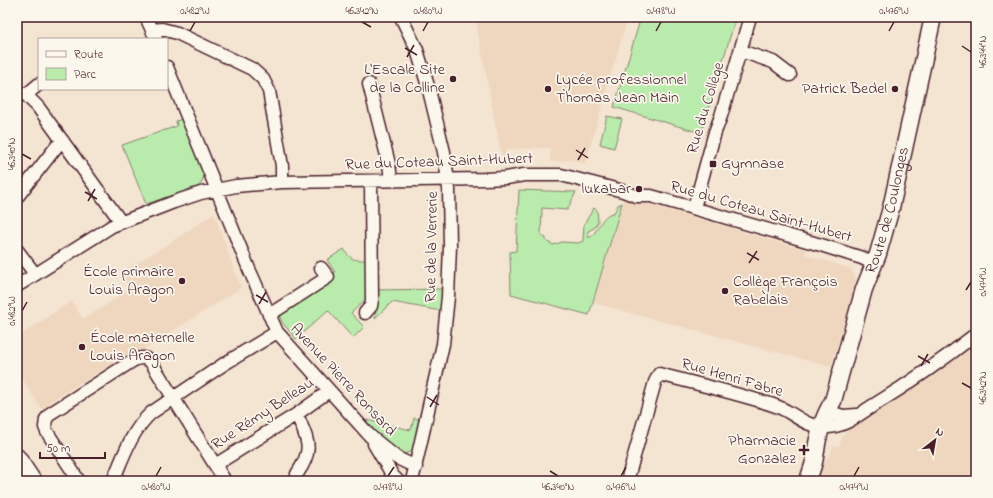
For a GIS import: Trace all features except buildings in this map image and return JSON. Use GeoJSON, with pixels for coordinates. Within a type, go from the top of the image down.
{"type":"FeatureCollection","features":[{"type":"Feature","properties":{"kind":"main road","name":"Route de Coulonges"},"geometry":{"type":"LineString","coordinates":[[808,481],[815,458],[816,446],[826,419],[862,296],[874,264],[891,208],[933,17]]}},
{"type":"Feature","properties":{"kind":"main road"},"geometry":{"type":"LineString","coordinates":[[17,457],[33,481]]}},
{"type":"Feature","properties":{"kind":"street"},"geometry":{"type":"LineString","coordinates":[[146,17],[154,35],[162,29],[176,33],[252,69],[263,79],[269,92],[282,166],[282,182]]}},
{"type":"Feature","properties":{"kind":"street","name":"Rue de la Verrerie"},"geometry":{"type":"LineString","coordinates":[[401,17],[417,50],[426,79],[444,152],[448,179],[450,254],[448,297],[443,344],[412,481]]}},
{"type":"Feature","properties":{"kind":"street","name":"Rue du Collège"},"geometry":{"type":"LineString","coordinates":[[694,208],[715,132],[750,17]]}},
{"type":"Feature","properties":{"kind":"street"},"geometry":{"type":"LineString","coordinates":[[740,51],[773,62],[790,75]]}},
{"type":"Feature","properties":{"kind":"street","name":"Avenue Pierre Ronsard"},"geometry":{"type":"LineString","coordinates":[[168,69],[277,332],[370,436],[397,458],[416,467]]}},
{"type":"Feature","properties":{"kind":"street"},"geometry":{"type":"LineString","coordinates":[[369,84],[389,164],[391,180]]}},
{"type":"Feature","properties":{"kind":"street"},"geometry":{"type":"LineString","coordinates":[[38,85],[22,93],[38,107],[121,222]]}},
{"type":"Feature","properties":{"kind":"street"},"geometry":{"type":"LineString","coordinates":[[17,197],[57,146],[63,142]]}},
{"type":"Feature","properties":{"kind":"street","name":"Rue du Coteau Saint-Hubert"},"geometry":{"type":"LineString","coordinates":[[17,286],[85,242],[121,222],[174,202],[217,190],[236,186],[282,182],[506,178],[524,175],[561,175],[623,191],[636,196],[651,196],[821,245],[862,258],[874,264]]}},
{"type":"Feature","properties":{"kind":"street"},"geometry":{"type":"LineString","coordinates":[[365,313],[371,306],[372,300],[370,181]]}},
{"type":"Feature","properties":{"kind":"street"},"geometry":{"type":"LineString","coordinates":[[17,250],[35,274]]}},
{"type":"Feature","properties":{"kind":"street"},"geometry":{"type":"LineString","coordinates":[[269,315],[328,277],[321,268]]}},
{"type":"Feature","properties":{"kind":"street"},"geometry":{"type":"LineString","coordinates":[[113,481],[137,428],[151,413],[224,364],[277,332]]}},
{"type":"Feature","properties":{"kind":"street"},"geometry":{"type":"LineString","coordinates":[[826,419],[844,424],[916,379],[976,334]]}},
{"type":"Feature","properties":{"kind":"street"},"geometry":{"type":"LineString","coordinates":[[79,481],[47,432],[45,424],[46,419],[51,413],[134,360],[141,358],[147,359],[150,362],[225,481]]}},
{"type":"Feature","properties":{"kind":"street","name":"Rue Henri Fabre"},"geometry":{"type":"LineString","coordinates":[[627,481],[655,382],[659,374],[774,405],[780,407],[801,421],[826,419]]}},
{"type":"Feature","properties":{"kind":"street","name":"Rue Rémy Belleau"},"geometry":{"type":"LineString","coordinates":[[215,465],[297,414],[329,391]]}},
{"type":"Feature","properties":{"kind":"street"},"geometry":{"type":"LineString","coordinates":[[296,474],[305,462],[309,446],[297,414]]}},
{"type":"Feature","properties":{"kind":"street"},"geometry":{"type":"LineString","coordinates":[[370,436],[393,476],[398,481]]}},
{"type":"Feature","properties":{"kind":"shaded area","name":"Lycée professionnel Thomas Jean Main"},"geometry":{"type":"Polygon","coordinates":[[[475,17],[628,17],[585,164],[571,160],[550,162],[550,148],[507,149],[504,170],[475,17]]]}},
{"type":"Feature","properties":{"kind":"shaded area","name":"Collège François Rabelais"},"geometry":{"type":"Polygon","coordinates":[[[624,197],[806,250],[806,255],[851,269],[857,280],[831,367],[593,303],[624,197]]]}},
{"type":"Feature","properties":{"kind":"shaded area"},"geometry":{"type":"Polygon","coordinates":[[[214,213],[241,288],[105,374],[102,370],[50,402],[52,407],[48,410],[41,408],[17,371],[17,338],[72,301],[83,319],[100,309],[130,289],[120,273],[165,246],[214,213]]]}},
{"type":"Feature","properties":{"kind":"shaded area"},"geometry":{"type":"Polygon","coordinates":[[[976,337],[976,481],[815,481],[820,467],[830,455],[833,446],[839,447],[843,435],[861,418],[976,337]]]}},
{"type":"Feature","properties":{"kind":"green space"},"geometry":{"type":"Polygon","coordinates":[[[641,17],[736,17],[701,133],[614,107],[641,17]]]}},
{"type":"Feature","properties":{"kind":"green space"},"geometry":{"type":"Polygon","coordinates":[[[607,116],[622,119],[614,148],[600,144],[607,116]]]}},
{"type":"Feature","properties":{"kind":"green space"},"geometry":{"type":"Polygon","coordinates":[[[182,119],[204,176],[202,182],[199,186],[146,204],[122,145],[177,126],[176,121],[182,119]]]}},
{"type":"Feature","properties":{"kind":"green space"},"geometry":{"type":"Polygon","coordinates":[[[519,190],[576,192],[567,210],[542,208],[541,235],[546,238],[546,241],[553,245],[562,242],[578,243],[583,241],[584,224],[594,208],[597,210],[598,222],[594,228],[588,231],[588,237],[591,237],[604,219],[610,214],[614,213],[618,205],[622,203],[589,315],[511,294],[510,252],[516,251],[519,190]]]}},
{"type":"Feature","properties":{"kind":"green space"},"geometry":{"type":"Polygon","coordinates":[[[344,249],[353,259],[368,260],[368,297],[351,313],[364,327],[353,338],[328,310],[296,339],[282,322],[279,314],[332,280],[335,272],[327,260],[344,249]]]}},
{"type":"Feature","properties":{"kind":"green space"},"geometry":{"type":"Polygon","coordinates":[[[443,289],[441,311],[392,302],[375,318],[376,290],[443,289]]]}},
{"type":"Feature","properties":{"kind":"green space"},"geometry":{"type":"Polygon","coordinates":[[[414,418],[421,420],[418,439],[415,448],[407,453],[396,451],[380,437],[367,422],[367,420],[411,430],[414,418]]]}},
{"type":"Feature","properties":{"kind":"place","name":"L'Escale Site de la Colline"},"geometry":{"type":"Point","coordinates":[453,79]}},
{"type":"Feature","properties":{"kind":"place","name":"Lycée professionnel Thomas Jean Main"},"geometry":{"type":"Point","coordinates":[548,89]}},
{"type":"Feature","properties":{"kind":"place","name":"Patrick Bedel"},"geometry":{"type":"Point","coordinates":[895,89]}},
{"type":"Feature","properties":{"kind":"place","name":"Gymnase"},"geometry":{"type":"Point","coordinates":[713,164]}},
{"type":"Feature","properties":{"kind":"place","name":"lukabar"},"geometry":{"type":"Point","coordinates":[639,189]}},
{"type":"Feature","properties":{"kind":"place","name":"École primaire Louis Aragon"},"geometry":{"type":"Point","coordinates":[182,281]}},
{"type":"Feature","properties":{"kind":"place","name":"Collège François Rabelais"},"geometry":{"type":"Point","coordinates":[725,291]}},
{"type":"Feature","properties":{"kind":"place","name":"École maternelle Louis Aragon"},"geometry":{"type":"Point","coordinates":[82,347]}},
{"type":"Feature","properties":{"kind":"place","name":"Pharmacie Gonzalez"},"geometry":{"type":"Point","coordinates":[804,450]}}]}
